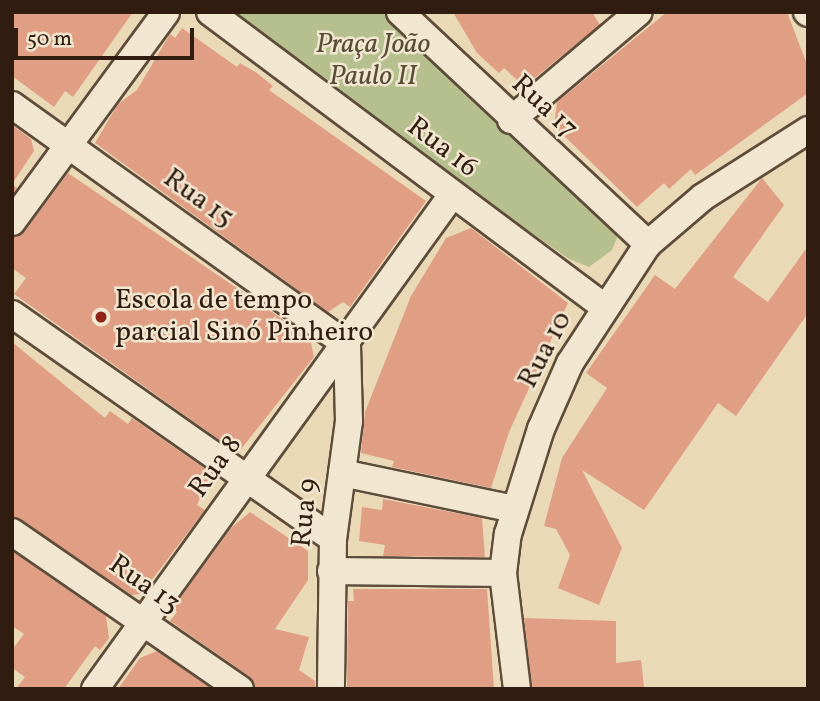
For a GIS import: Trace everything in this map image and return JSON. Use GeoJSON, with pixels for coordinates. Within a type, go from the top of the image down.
{"type":"FeatureCollection","features":[{"type":"Feature","properties":{"kind":"street"},"geometry":{"type":"LineString","coordinates":[[12,222],[66,143],[166,12]]}},
{"type":"Feature","properties":{"kind":"street","name":"Rua 16"},"geometry":{"type":"LineString","coordinates":[[210,12],[604,308]]}},
{"type":"Feature","properties":{"kind":"street","name":"Rua 17"},"geometry":{"type":"LineString","coordinates":[[400,12],[511,120],[648,244]]}},
{"type":"Feature","properties":{"kind":"street"},"geometry":{"type":"LineString","coordinates":[[511,120],[639,12]]}},
{"type":"Feature","properties":{"kind":"street","name":"Rua 15"},"geometry":{"type":"LineString","coordinates":[[12,105],[347,345]]}},
{"type":"Feature","properties":{"kind":"street","name":"Rua 10"},"geometry":{"type":"LineString","coordinates":[[517,689],[503,573],[514,509],[570,363],[648,244],[703,197],[808,130]]}},
{"type":"Feature","properties":{"kind":"street","name":"Rua 8"},"geometry":{"type":"LineString","coordinates":[[95,689],[347,345],[452,195]]}},
{"type":"Feature","properties":{"kind":"street"},"geometry":{"type":"LineString","coordinates":[[12,314],[245,481],[333,539]]}},
{"type":"Feature","properties":{"kind":"street","name":"Rua 9"},"geometry":{"type":"LineString","coordinates":[[331,689],[333,539],[349,421],[347,345]]}},
{"type":"Feature","properties":{"kind":"street"},"geometry":{"type":"LineString","coordinates":[[342,473],[514,509]]}},
{"type":"Feature","properties":{"kind":"street","name":"Rua 13"},"geometry":{"type":"LineString","coordinates":[[12,532],[240,689]]}},
{"type":"Feature","properties":{"kind":"street"},"geometry":{"type":"LineString","coordinates":[[331,571],[503,573]]}},
{"type":"Feature","properties":{"kind":"green space","name":"Praça João Paulo II"},"geometry":{"type":"Polygon","coordinates":[[[228,12],[393,12],[612,224],[617,238],[612,250],[589,267],[569,259],[242,30],[228,12]]]}},
{"type":"Feature","properties":{"kind":"building"},"geometry":{"type":"Polygon","coordinates":[[[12,12],[133,12],[73,97],[65,91],[54,107],[12,76],[12,12]]]}},
{"type":"Feature","properties":{"kind":"building"},"geometry":{"type":"Polygon","coordinates":[[[453,12],[592,12],[600,25],[532,80],[517,80],[504,68],[499,73],[477,53],[453,12]]]}},
{"type":"Feature","properties":{"kind":"building"},"geometry":{"type":"Polygon","coordinates":[[[667,12],[787,12],[808,67],[808,93],[695,175],[691,169],[669,189],[664,183],[637,207],[554,126],[557,102],[667,12]]]}},
{"type":"Feature","properties":{"kind":"building"},"geometry":{"type":"Polygon","coordinates":[[[182,28],[237,67],[240,63],[257,73],[273,86],[269,90],[426,201],[350,307],[343,302],[328,312],[95,143],[118,104],[137,90],[170,34],[175,38],[182,28]]]}},
{"type":"Feature","properties":{"kind":"building"},"geometry":{"type":"Polygon","coordinates":[[[12,125],[31,139],[34,151],[12,184],[12,125]]]}},
{"type":"Feature","properties":{"kind":"building"},"geometry":{"type":"Polygon","coordinates":[[[68,173],[310,338],[314,357],[238,453],[14,294],[26,278],[12,268],[12,237],[25,231],[68,173]]]}},
{"type":"Feature","properties":{"kind":"building"},"geometry":{"type":"Polygon","coordinates":[[[762,178],[784,205],[733,277],[768,302],[808,246],[808,313],[736,416],[718,403],[644,510],[582,470],[622,548],[599,605],[558,588],[570,555],[556,529],[544,526],[562,458],[607,388],[586,373],[655,275],[675,289],[762,178]]]}},
{"type":"Feature","properties":{"kind":"building"},"geometry":{"type":"Polygon","coordinates":[[[471,228],[568,303],[509,432],[491,488],[392,467],[394,461],[361,453],[365,412],[411,296],[446,238],[471,228]]]}},
{"type":"Feature","properties":{"kind":"building"},"geometry":{"type":"Polygon","coordinates":[[[12,342],[105,418],[110,411],[128,424],[132,418],[211,473],[197,505],[205,510],[141,594],[132,595],[12,516],[12,342]]]}},
{"type":"Feature","properties":{"kind":"building"},"geometry":{"type":"Polygon","coordinates":[[[383,499],[482,518],[485,557],[383,556],[385,545],[359,541],[362,507],[382,510],[383,499]]]}},
{"type":"Feature","properties":{"kind":"building"},"geometry":{"type":"Polygon","coordinates":[[[250,512],[308,551],[308,580],[275,629],[309,637],[299,670],[315,681],[315,689],[256,689],[249,676],[170,621],[177,612],[173,608],[231,528],[250,512]]]}},
{"type":"Feature","properties":{"kind":"building"},"geometry":{"type":"Polygon","coordinates":[[[12,551],[106,616],[109,638],[100,650],[95,646],[64,689],[16,689],[25,677],[12,668],[12,650],[24,634],[12,626],[12,551]]]}},
{"type":"Feature","properties":{"kind":"building"},"geometry":{"type":"Polygon","coordinates":[[[353,589],[487,589],[494,689],[347,689],[348,601],[354,601],[353,589]]]}},
{"type":"Feature","properties":{"kind":"building"},"geometry":{"type":"Polygon","coordinates":[[[524,618],[616,621],[616,663],[641,660],[644,687],[532,689],[524,618]]]}},
{"type":"Feature","properties":{"kind":"building"},"geometry":{"type":"Polygon","coordinates":[[[157,651],[212,689],[118,689],[140,658],[157,651]]]}},
{"type":"Feature","properties":{"kind":"place","name":"Escola de tempo parcial Sinó Pinheiro"},"geometry":{"type":"Point","coordinates":[101,317]}}]}
